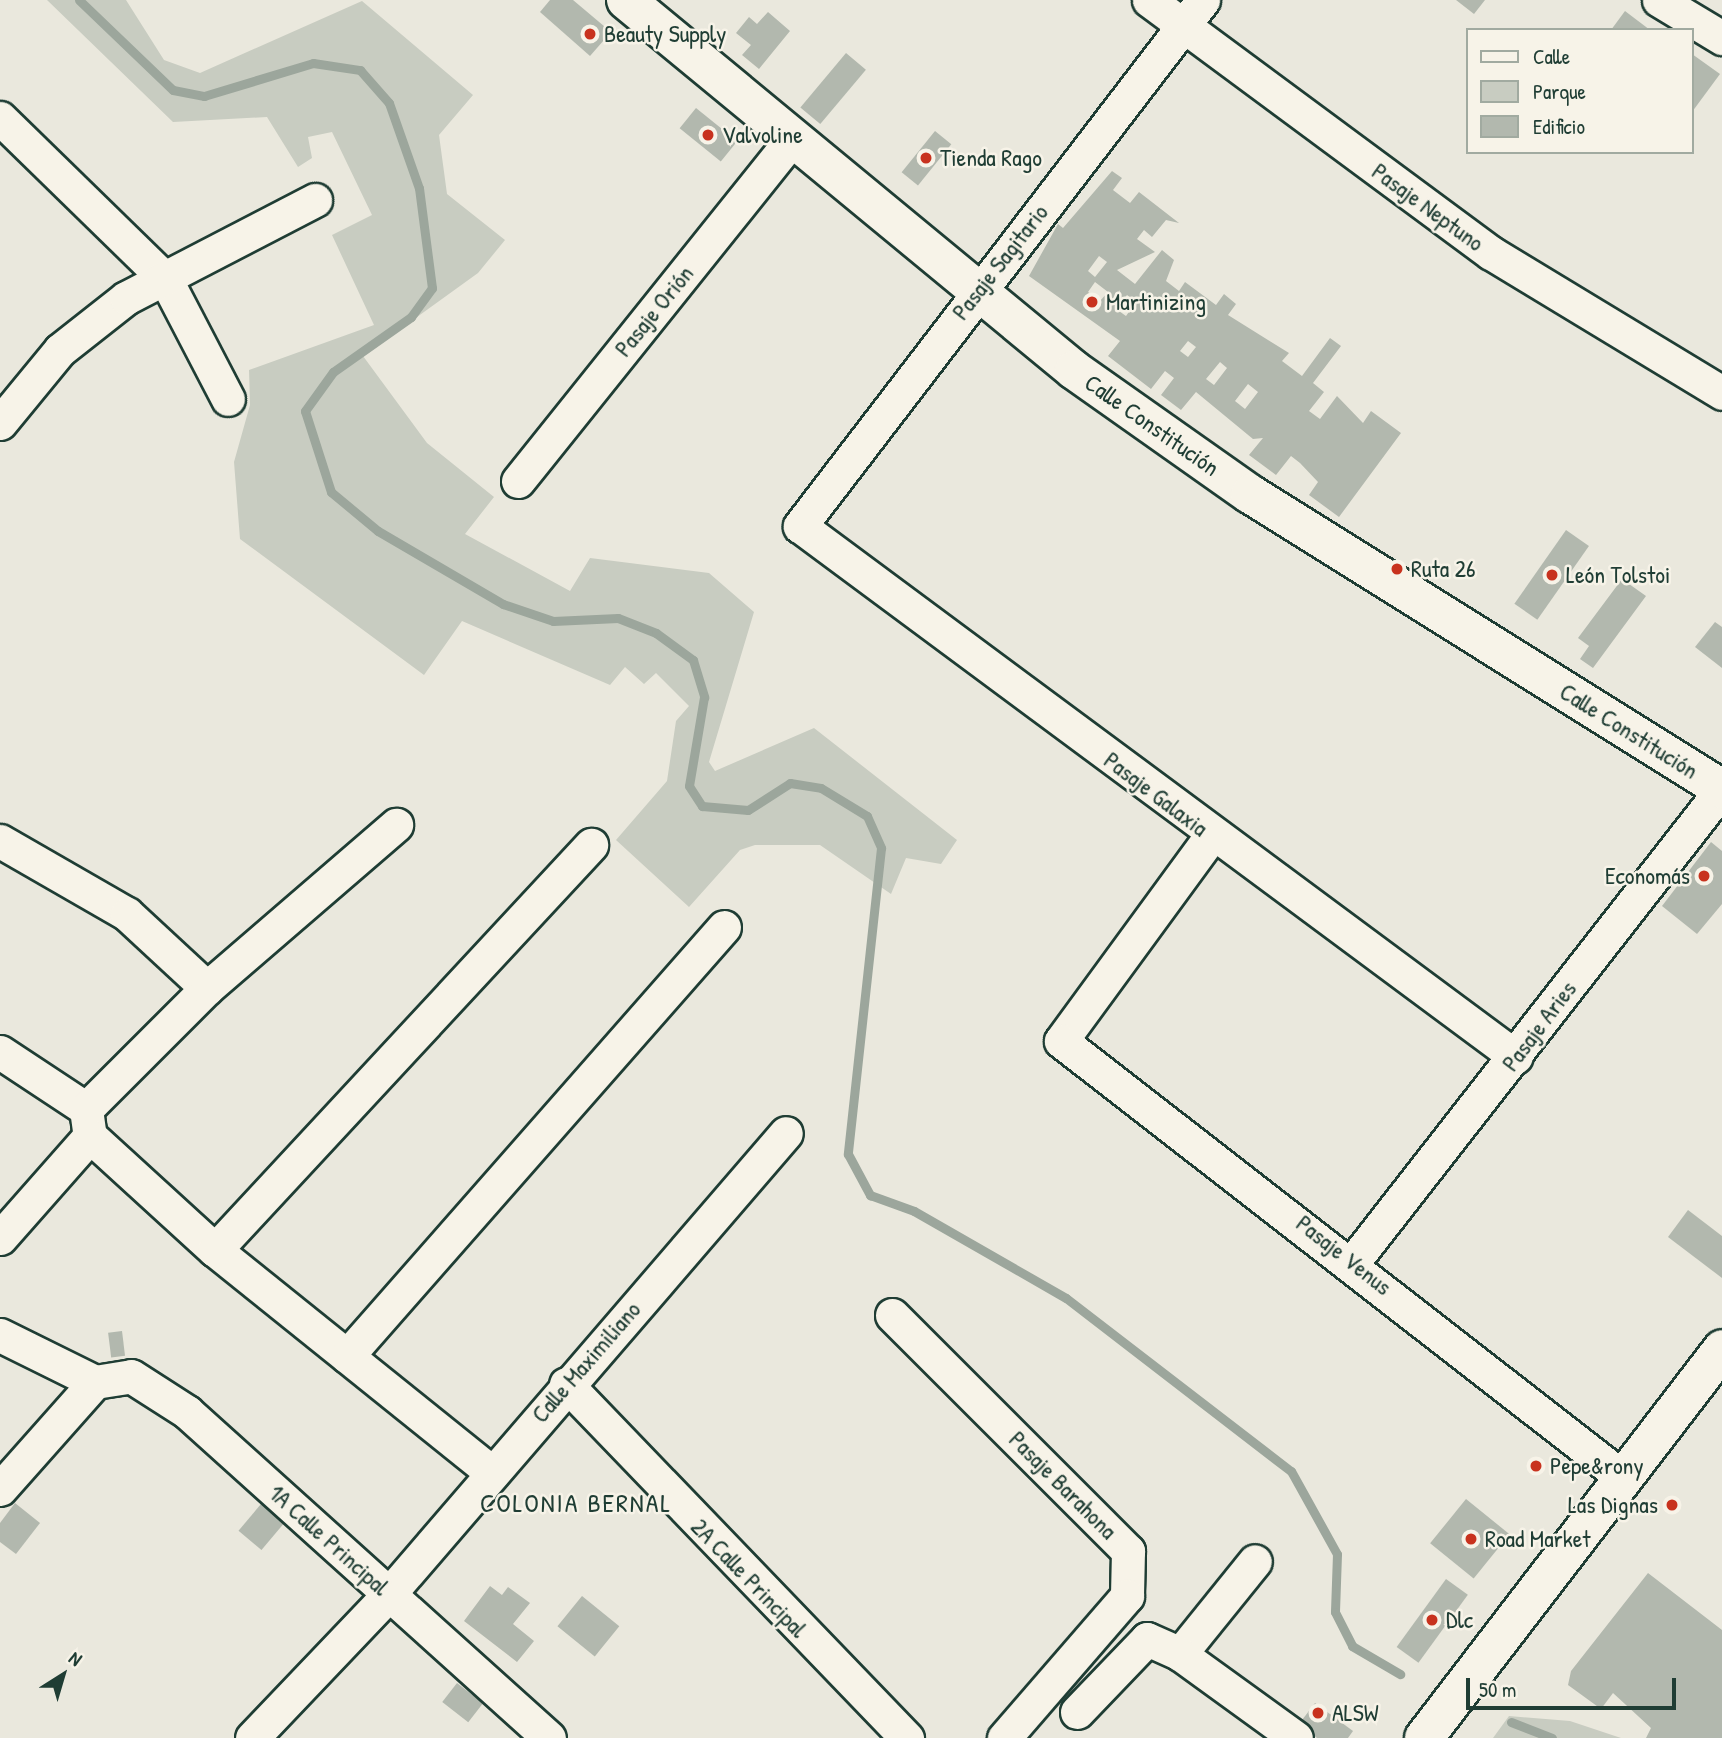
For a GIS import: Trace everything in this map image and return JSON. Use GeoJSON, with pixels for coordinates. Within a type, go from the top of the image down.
{"type":"FeatureCollection","features":[{"type":"Feature","properties":{"kind":"main road","name":"Calle Constitución"},"geometry":{"type":"LineString","coordinates":[[626,0],[790,141],[975,293],[1251,494],[1722,789]]}},
{"type":"Feature","properties":{"kind":"main road"},"geometry":{"type":"LineString","coordinates":[[1423,1738],[1621,1476],[1722,1349]]}},
{"type":"Feature","properties":{"kind":"street","name":"Pasaje Neptuno"},"geometry":{"type":"LineString","coordinates":[[1149,0],[1182,29],[1491,253],[1722,393]]}},
{"type":"Feature","properties":{"kind":"street","name":"Pasaje Sagitario"},"geometry":{"type":"LineString","coordinates":[[800,526],[975,293],[1203,0]]}},
{"type":"Feature","properties":{"kind":"street"},"geometry":{"type":"LineString","coordinates":[[1660,0],[1722,38]]}},
{"type":"Feature","properties":{"kind":"street"},"geometry":{"type":"LineString","coordinates":[[0,118],[166,280],[228,399]]}},
{"type":"Feature","properties":{"kind":"street","name":"Pasaje Orión"},"geometry":{"type":"LineString","coordinates":[[518,481],[790,141]]}},
{"type":"Feature","properties":{"kind":"street"},"geometry":{"type":"LineString","coordinates":[[0,423],[74,337],[126,298],[166,280],[315,200]]}},
{"type":"Feature","properties":{"kind":"street","name":"Pasaje Galaxia"},"geometry":{"type":"LineString","coordinates":[[800,526],[1212,836],[1516,1057]]}},
{"type":"Feature","properties":{"kind":"street","name":"Pasaje Aries"},"geometry":{"type":"LineString","coordinates":[[1353,1262],[1516,1057],[1722,789]]}},
{"type":"Feature","properties":{"kind":"street"},"geometry":{"type":"LineString","coordinates":[[0,1238],[88,1122],[207,988],[396,825]]}},
{"type":"Feature","properties":{"kind":"street","name":"Pasaje Venus"},"geometry":{"type":"LineString","coordinates":[[1212,836],[1061,1041],[1353,1262],[1621,1476]]}},
{"type":"Feature","properties":{"kind":"street"},"geometry":{"type":"LineString","coordinates":[[0,841],[127,914],[207,988]]}},
{"type":"Feature","properties":{"kind":"street"},"geometry":{"type":"LineString","coordinates":[[215,1250],[591,845]]}},
{"type":"Feature","properties":{"kind":"street"},"geometry":{"type":"LineString","coordinates":[[347,1356],[724,927]]}},
{"type":"Feature","properties":{"kind":"street"},"geometry":{"type":"LineString","coordinates":[[0,1052],[88,1122],[215,1250],[492,1473]]}},
{"type":"Feature","properties":{"kind":"street","name":"Calle Maximiliano"},"geometry":{"type":"LineString","coordinates":[[252,1738],[389,1594],[566,1384],[786,1133]]}},
{"type":"Feature","properties":{"kind":"street","name":"Pasaje Barahona"},"geometry":{"type":"LineString","coordinates":[[892,1315],[1128,1551],[1126,1596],[1004,1738]]}},
{"type":"Feature","properties":{"kind":"street"},"geometry":{"type":"LineString","coordinates":[[0,1335],[95,1382],[0,1489]]}},
{"type":"Feature","properties":{"kind":"street","name":"1A Calle Principal"},"geometry":{"type":"LineString","coordinates":[[95,1382],[131,1376],[159,1390],[549,1738]]}},
{"type":"Feature","properties":{"kind":"street","name":"2A Calle Principal"},"geometry":{"type":"LineString","coordinates":[[566,1384],[907,1738]]}},
{"type":"Feature","properties":{"kind":"street"},"geometry":{"type":"LineString","coordinates":[[1180,1654],[1255,1561]]}},
{"type":"Feature","properties":{"kind":"street"},"geometry":{"type":"LineString","coordinates":[[1077,1712],[1147,1639],[1180,1654],[1296,1738]]}},
{"type":"Feature","properties":{"kind":"green space"},"geometry":{"type":"Polygon","coordinates":[[[47,0],[126,0],[164,60],[200,73],[362,1],[473,95],[439,135],[447,194],[505,240],[478,273],[363,356],[427,443],[494,497],[465,534],[570,591],[590,558],[709,573],[754,612],[709,762],[715,771],[814,728],[957,840],[941,864],[906,858],[891,894],[820,845],[755,845],[740,850],[689,907],[616,840],[667,781],[676,721],[689,706],[656,673],[644,684],[625,667],[610,685],[462,621],[424,675],[240,539],[234,462],[250,405],[249,370],[374,325],[332,235],[372,215],[332,132],[308,137],[312,158],[298,167],[267,117],[173,122],[47,0]]]}},
{"type":"Feature","properties":{"kind":"green space"},"geometry":{"type":"Polygon","coordinates":[[[1509,1716],[1570,1721],[1621,1738],[1493,1738],[1509,1716]]]}},
{"type":"Feature","properties":{"kind":"building"},"geometry":{"type":"Polygon","coordinates":[[[550,0],[573,0],[611,32],[590,56],[540,12],[550,0]]]}},
{"type":"Feature","properties":{"kind":"building"},"geometry":{"type":"Polygon","coordinates":[[[1456,0],[1485,0],[1474,14],[1456,0]]]}},
{"type":"Feature","properties":{"kind":"building"},"geometry":{"type":"Polygon","coordinates":[[[1625,11],[1647,28],[1612,28],[1625,11]]]}},
{"type":"Feature","properties":{"kind":"building"},"geometry":{"type":"Polygon","coordinates":[[[768,12],[790,31],[759,69],[742,55],[751,45],[736,33],[749,17],[757,24],[768,12]]]}},
{"type":"Feature","properties":{"kind":"building"},"geometry":{"type":"Polygon","coordinates":[[[846,53],[866,70],[820,124],[800,107],[846,53]]]}},
{"type":"Feature","properties":{"kind":"building"},"geometry":{"type":"Polygon","coordinates":[[[1694,55],[1720,74],[1694,109],[1694,55]]]}},
{"type":"Feature","properties":{"kind":"building","name":"Valvoline"},"geometry":{"type":"Polygon","coordinates":[[[696,108],[737,141],[721,162],[680,128],[696,108]]]}},
{"type":"Feature","properties":{"kind":"building","name":"Tienda Rago"},"geometry":{"type":"Polygon","coordinates":[[[935,131],[951,144],[918,185],[902,172],[935,131]]]}},
{"type":"Feature","properties":{"kind":"building"},"geometry":{"type":"Polygon","coordinates":[[[1112,171],[1122,178],[1113,190],[1130,203],[1139,192],[1179,223],[1166,220],[1152,237],[1144,230],[1137,239],[1155,252],[1117,270],[1135,284],[1162,250],[1174,260],[1166,281],[1179,291],[1185,282],[1216,305],[1224,294],[1236,304],[1228,315],[1289,353],[1282,361],[1302,376],[1330,338],[1341,346],[1313,383],[1324,392],[1309,411],[1320,419],[1337,396],[1363,423],[1371,411],[1401,433],[1339,517],[1309,495],[1318,482],[1291,456],[1276,475],[1249,455],[1263,438],[1253,439],[1196,392],[1181,410],[1161,395],[1174,378],[1165,371],[1151,389],[1108,356],[1120,341],[1029,276],[1058,224],[1063,228],[1112,171]],[[1099,256],[1088,271],[1095,277],[1107,262],[1099,256]],[[1095,282],[1088,292],[1100,301],[1108,292],[1095,282]],[[1127,295],[1116,309],[1126,316],[1136,302],[1127,295]],[[1188,341],[1180,351],[1188,357],[1196,347],[1188,341]],[[1220,362],[1206,379],[1214,385],[1227,368],[1220,362]],[[1248,384],[1235,401],[1245,409],[1258,392],[1248,384]]]}},
{"type":"Feature","properties":{"kind":"building","name":"León Tolstoi"},"geometry":{"type":"Polygon","coordinates":[[[1566,530],[1589,546],[1537,620],[1514,604],[1566,530]]]}},
{"type":"Feature","properties":{"kind":"building"},"geometry":{"type":"Polygon","coordinates":[[[1622,579],[1646,596],[1593,668],[1580,659],[1589,646],[1578,638],[1622,579]]]}},
{"type":"Feature","properties":{"kind":"building"},"geometry":{"type":"Polygon","coordinates":[[[1715,622],[1722,627],[1722,668],[1695,647],[1715,622]]]}},
{"type":"Feature","properties":{"kind":"building","name":"Economás"},"geometry":{"type":"Polygon","coordinates":[[[1711,842],[1722,851],[1722,904],[1697,934],[1662,906],[1711,842]]]}},
{"type":"Feature","properties":{"kind":"building"},"geometry":{"type":"Polygon","coordinates":[[[1688,1210],[1722,1236],[1722,1278],[1668,1237],[1688,1210]]]}},
{"type":"Feature","properties":{"kind":"building"},"geometry":{"type":"Polygon","coordinates":[[[122,1331],[125,1356],[111,1358],[108,1333],[122,1331]]]}},
{"type":"Feature","properties":{"kind":"building","name":"Road Market"},"geometry":{"type":"Polygon","coordinates":[[[1466,1499],[1510,1534],[1474,1579],[1430,1543],[1466,1499]]]}},
{"type":"Feature","properties":{"kind":"building"},"geometry":{"type":"Polygon","coordinates":[[[15,1503],[40,1523],[16,1554],[0,1542],[0,1523],[15,1503]]]}},
{"type":"Feature","properties":{"kind":"building"},"geometry":{"type":"Polygon","coordinates":[[[261,1504],[284,1523],[261,1550],[239,1531],[261,1504]]]}},
{"type":"Feature","properties":{"kind":"building"},"geometry":{"type":"Polygon","coordinates":[[[1648,1573],[1722,1630],[1722,1738],[1646,1738],[1651,1728],[1613,1693],[1601,1709],[1568,1685],[1571,1671],[1648,1573]]]}},
{"type":"Feature","properties":{"kind":"building","name":"Dlc"},"geometry":{"type":"Polygon","coordinates":[[[1446,1579],[1468,1595],[1418,1663],[1397,1647],[1446,1579]]]}},
{"type":"Feature","properties":{"kind":"building"},"geometry":{"type":"Polygon","coordinates":[[[490,1586],[502,1595],[508,1587],[530,1603],[513,1624],[534,1641],[517,1662],[464,1621],[490,1586]]]}},
{"type":"Feature","properties":{"kind":"building"},"geometry":{"type":"Polygon","coordinates":[[[582,1596],[619,1626],[595,1657],[557,1626],[582,1596]]]}},
{"type":"Feature","properties":{"kind":"building"},"geometry":{"type":"Polygon","coordinates":[[[457,1683],[483,1703],[468,1722],[442,1702],[457,1683]]]}},
{"type":"Feature","properties":{"kind":"building","name":"ALSW"},"geometry":{"type":"Polygon","coordinates":[[[1315,1703],[1353,1731],[1348,1738],[1317,1738],[1299,1724],[1315,1703]]]}},
{"type":"Feature","properties":{"kind":"waterway"},"geometry":{"type":"LineString","coordinates":[[79,0],[173,90],[204,96],[313,63],[360,70],[389,103],[419,188],[432,288],[411,317],[333,372],[305,411],[331,492],[378,531],[503,604],[553,621],[618,618],[656,633],[693,660],[704,697],[689,786],[702,806],[748,810],[790,783],[821,788],[867,816],[881,848],[848,1154],[870,1195],[914,1211],[1066,1298],[1291,1471],[1337,1554],[1335,1612],[1352,1646],[1400,1674]]}},
{"type":"Feature","properties":{"kind":"waterway"},"geometry":{"type":"LineString","coordinates":[[1511,1722],[1552,1738]]}},
{"type":"Feature","properties":{"kind":"place","name":"Beauty Supply"},"geometry":{"type":"Point","coordinates":[590,34]}},
{"type":"Feature","properties":{"kind":"place","name":"Valvoline"},"geometry":{"type":"Point","coordinates":[708,135]}},
{"type":"Feature","properties":{"kind":"place","name":"Tienda Rago"},"geometry":{"type":"Point","coordinates":[926,158]}},
{"type":"Feature","properties":{"kind":"place","name":"Martinizing"},"geometry":{"type":"Point","coordinates":[1092,302]}},
{"type":"Feature","properties":{"kind":"place","name":"Ruta 26"},"geometry":{"type":"Point","coordinates":[1397,569]}},
{"type":"Feature","properties":{"kind":"place","name":"León Tolstoi"},"geometry":{"type":"Point","coordinates":[1552,575]}},
{"type":"Feature","properties":{"kind":"place","name":"Economás"},"geometry":{"type":"Point","coordinates":[1704,876]}},
{"type":"Feature","properties":{"kind":"place","name":"Pepe&rony"},"geometry":{"type":"Point","coordinates":[1536,1466]}},
{"type":"Feature","properties":{"kind":"place","name":"Las Dignas"},"geometry":{"type":"Point","coordinates":[1672,1505]}},
{"type":"Feature","properties":{"kind":"place","name":"Road Market"},"geometry":{"type":"Point","coordinates":[1471,1539]}},
{"type":"Feature","properties":{"kind":"place","name":"Dlc"},"geometry":{"type":"Point","coordinates":[1432,1620]}},
{"type":"Feature","properties":{"kind":"place","name":"ALSW"},"geometry":{"type":"Point","coordinates":[1318,1713]}},
{"type":"Feature","properties":{"kind":"district","name":"COLONIA BERNAL"},"geometry":{"type":"Point","coordinates":[576,1503]}}]}
